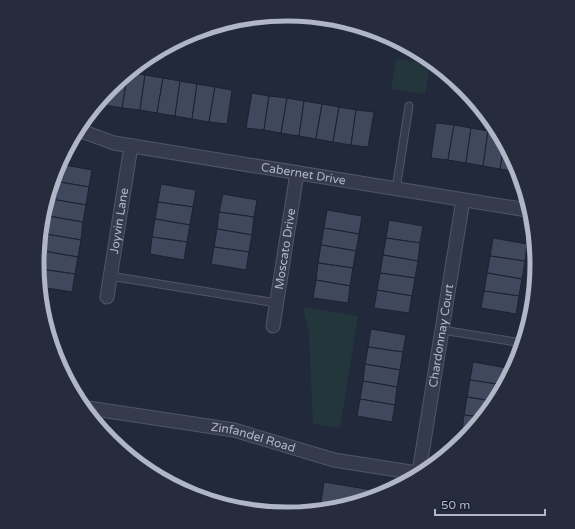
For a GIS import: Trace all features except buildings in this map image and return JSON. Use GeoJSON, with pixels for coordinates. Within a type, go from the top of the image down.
{"type":"FeatureCollection","features":[{"type":"Feature","properties":{"kind":"street","name":"Cabernet Drive"},"geometry":{"type":"LineString","coordinates":[[83,133],[114,143],[131,146],[525,210]]}},
{"type":"Feature","properties":{"kind":"street","name":"Joyvin Lane"},"geometry":{"type":"LineString","coordinates":[[107,297],[131,146]]}},
{"type":"Feature","properties":{"kind":"street","name":"Moscato Drive"},"geometry":{"type":"LineString","coordinates":[[273,326],[297,173]]}},
{"type":"Feature","properties":{"kind":"street","name":"Chardonnay Court"},"geometry":{"type":"LineString","coordinates":[[418,470],[463,200]]}},
{"type":"Feature","properties":{"kind":"street","name":"Zinfandel Road"},"geometry":{"type":"LineString","coordinates":[[91,408],[234,430],[334,460],[415,472]]}},
{"type":"Feature","properties":{"kind":"lane"},"geometry":{"type":"LineString","coordinates":[[396,189],[409,106]]}},
{"type":"Feature","properties":{"kind":"lane"},"geometry":{"type":"LineString","coordinates":[[110,276],[276,303]]}},
{"type":"Feature","properties":{"kind":"lane"},"geometry":{"type":"LineString","coordinates":[[442,330],[518,342]]}},
{"type":"Feature","properties":{"kind":"shaded area"},"geometry":{"type":"Polygon","coordinates":[[[396,59],[425,63],[430,67],[425,94],[391,89],[396,59]]]}},
{"type":"Feature","properties":{"kind":"shaded area"},"geometry":{"type":"Polygon","coordinates":[[[303,307],[358,316],[340,428],[313,424],[309,333],[303,307]]]}}]}
